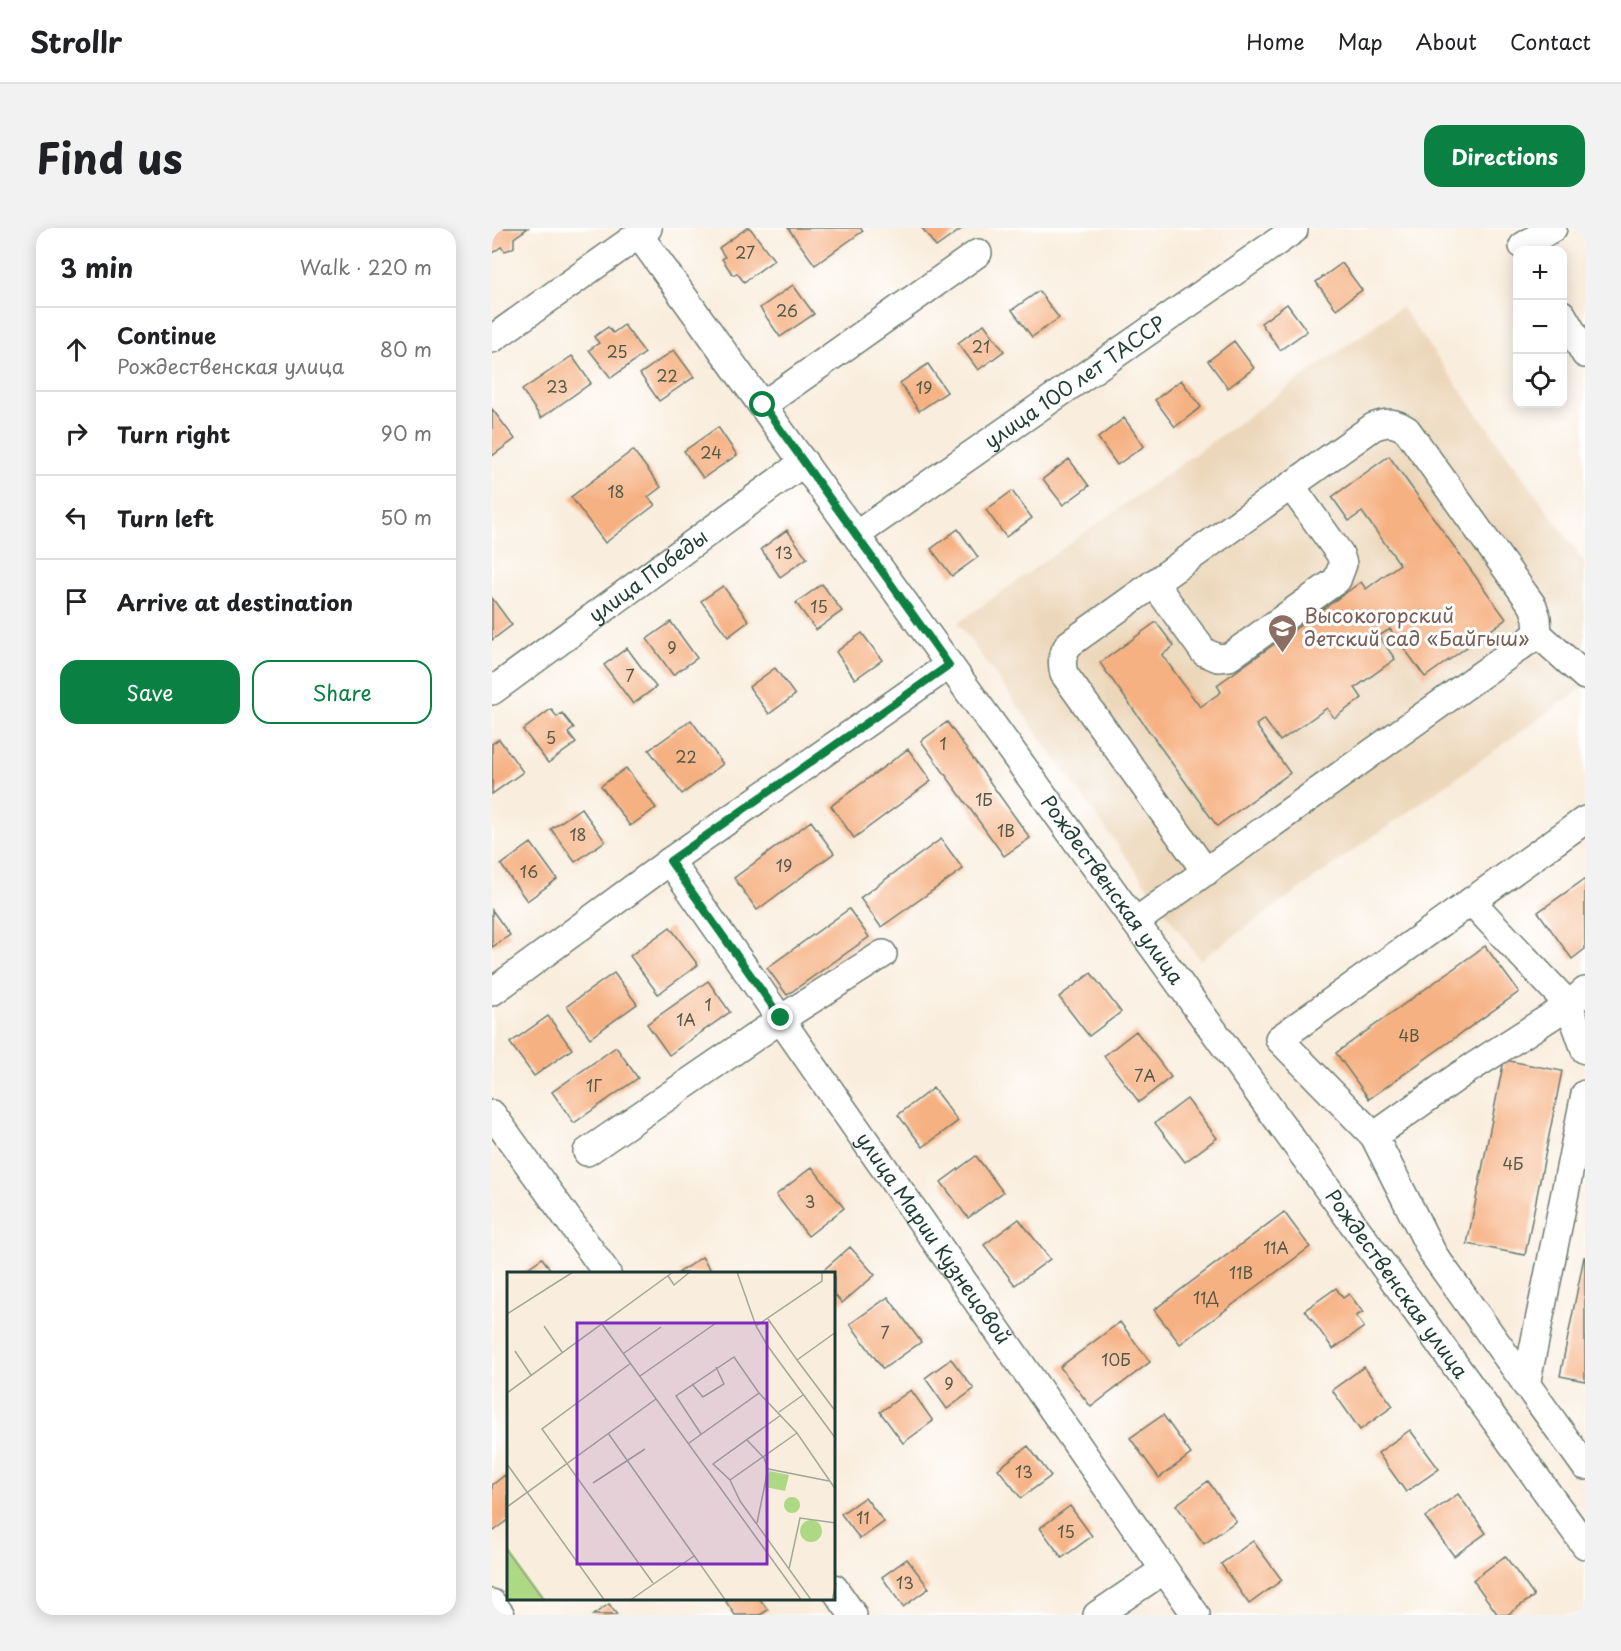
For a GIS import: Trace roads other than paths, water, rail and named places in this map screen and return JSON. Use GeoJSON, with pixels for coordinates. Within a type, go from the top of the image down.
{"type":"FeatureCollection","features":[{"type":"Feature","properties":{"kind":"street"},"geometry":{"type":"LineString","coordinates":[[1521,242],[1553,228]]}},
{"type":"Feature","properties":{"kind":"street","name":"улица 100 лет ТАССР"},"geometry":{"type":"LineString","coordinates":[[856,535],[1294,230]]}},
{"type":"Feature","properties":{"kind":"street"},"geometry":{"type":"LineString","coordinates":[[492,339],[644,232]]}},
{"type":"Feature","properties":{"kind":"street","name":"Рождественская улица"},"geometry":{"type":"LineString","coordinates":[[644,232],[763,405],[949,665],[1585,1545]]}},
{"type":"Feature","properties":{"kind":"street"},"geometry":{"type":"LineString","coordinates":[[763,405],[978,253]]}},
{"type":"Feature","properties":{"kind":"street"},"geometry":{"type":"LineString","coordinates":[[1567,321],[1585,354]]}},
{"type":"Feature","properties":{"kind":"street"},"geometry":{"type":"LineString","coordinates":[[1206,872],[1064,674],[1062,656],[1069,644],[1373,427],[1391,422],[1407,430],[1533,606],[1537,618],[1538,634],[1585,676]]}},
{"type":"Feature","properties":{"kind":"street","name":"улица Победы"},"geometry":{"type":"LineString","coordinates":[[492,691],[804,462]]}},
{"type":"Feature","properties":{"kind":"street"},"geometry":{"type":"LineString","coordinates":[[1154,583],[1204,652],[1218,658],[1229,657],[1337,580],[1342,571],[1343,564],[1340,554],[1291,486]]}},
{"type":"Feature","properties":{"kind":"street"},"geometry":{"type":"LineString","coordinates":[[1135,922],[1538,634]]}},
{"type":"Feature","properties":{"kind":"street"},"geometry":{"type":"LineString","coordinates":[[492,992],[670,861],[949,665]]}},
{"type":"Feature","properties":{"kind":"street"},"geometry":{"type":"LineString","coordinates":[[1585,820],[1279,1039],[1374,1136],[1433,1254],[1585,1466]]}},
{"type":"Feature","properties":{"kind":"street","name":"улица Марии Кузнецовой"},"geometry":{"type":"LineString","coordinates":[[670,861],[1196,1615]]}},
{"type":"Feature","properties":{"kind":"street"},"geometry":{"type":"LineString","coordinates":[[1471,901],[1577,998],[1585,1050]]}},
{"type":"Feature","properties":{"kind":"street"},"geometry":{"type":"LineString","coordinates":[[587,1152],[781,1018],[883,954]]}},
{"type":"Feature","properties":{"kind":"street"},"geometry":{"type":"LineString","coordinates":[[1374,1136],[1460,1075],[1577,998]]}},
{"type":"Feature","properties":{"kind":"street"},"geometry":{"type":"LineString","coordinates":[[1526,1384],[1585,1094]]}},
{"type":"Feature","properties":{"kind":"street"},"geometry":{"type":"LineString","coordinates":[[492,1114],[606,1272]]}},
{"type":"Feature","properties":{"kind":"street"},"geometry":{"type":"LineString","coordinates":[[1097,1615],[1164,1570]]}},
{"type":"Feature","properties":{"kind":"street"},"geometry":{"type":"LineString","coordinates":[[836,1591],[853,1615]]}},
{"type":"Feature","properties":{"kind":"street"},"geometry":{"type":"LineString","coordinates":[[492,1603],[501,1615]]}},
{"type":"Feature","properties":{"kind":"place","name":"Высокогорский детский сад «Байгыш»"},"geometry":{"type":"Point","coordinates":[1283,654]}}]}
